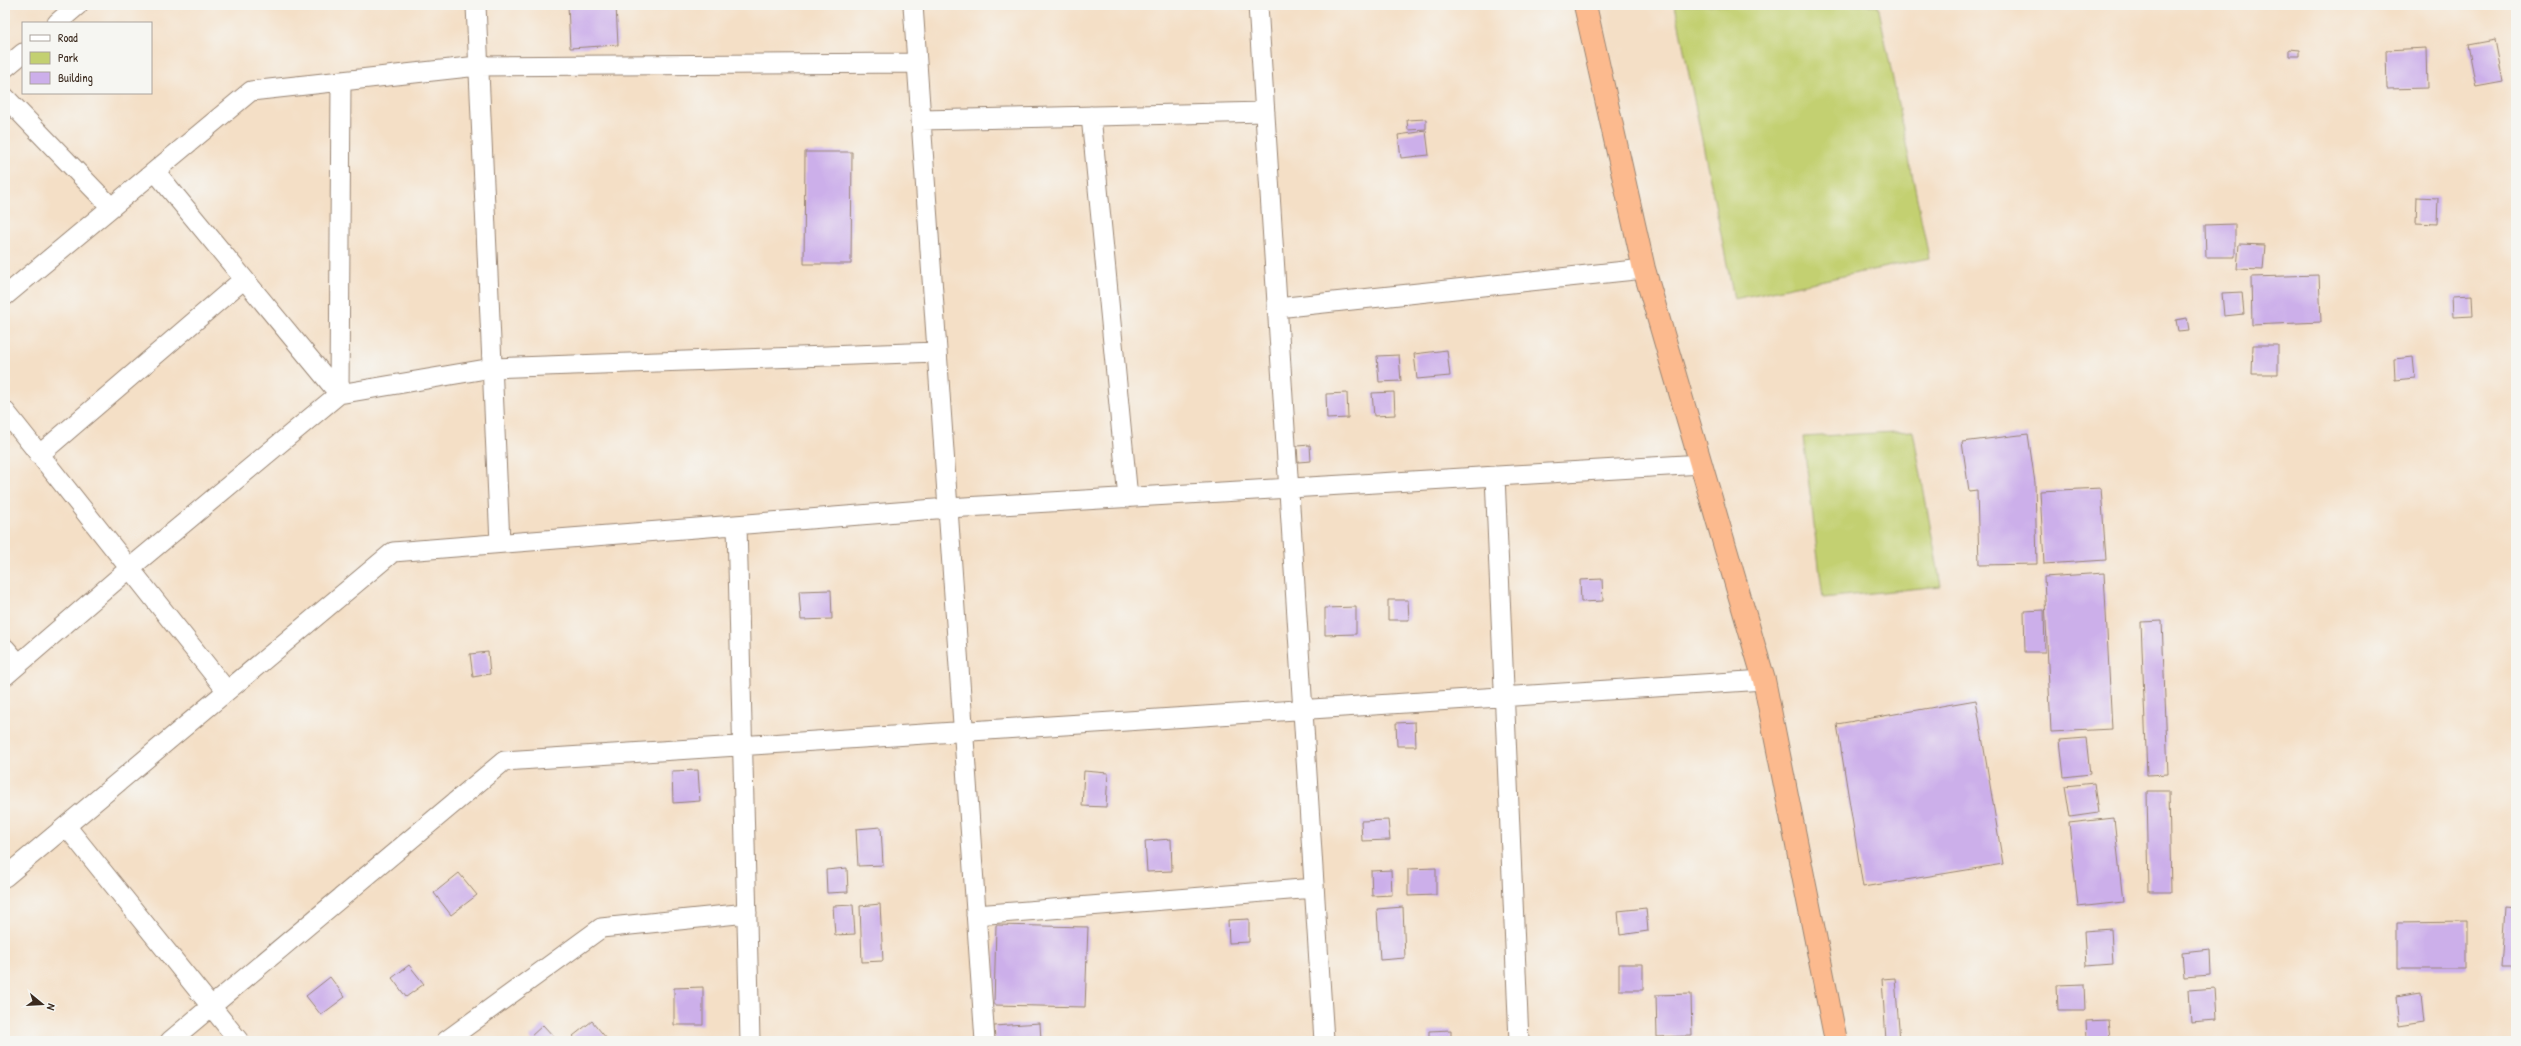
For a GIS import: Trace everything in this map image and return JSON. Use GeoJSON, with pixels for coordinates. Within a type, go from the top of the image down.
{"type":"FeatureCollection","features":[{"type":"Feature","properties":{"kind":"highway"},"geometry":{"type":"LineString","coordinates":[[1585,5],[1644,268],[1764,680],[1836,1041]]}},
{"type":"Feature","properties":{"kind":"street"},"geometry":{"type":"LineString","coordinates":[[58,22],[78,5]]}},
{"type":"Feature","properties":{"kind":"street"},"geometry":{"type":"LineString","coordinates":[[476,5],[500,543]]}},
{"type":"Feature","properties":{"kind":"street"},"geometry":{"type":"LineString","coordinates":[[913,5],[985,1041]]}},
{"type":"Feature","properties":{"kind":"street"},"geometry":{"type":"LineString","coordinates":[[1258,5],[1324,1041]]}},
{"type":"Feature","properties":{"kind":"street"},"geometry":{"type":"LineString","coordinates":[[5,68],[22,54]]}},
{"type":"Feature","properties":{"kind":"street"},"geometry":{"type":"LineString","coordinates":[[5,296],[251,91],[478,66],[917,63]]}},
{"type":"Feature","properties":{"kind":"street"},"geometry":{"type":"LineString","coordinates":[[339,394],[341,81]]}},
{"type":"Feature","properties":{"kind":"street"},"geometry":{"type":"LineString","coordinates":[[5,97],[111,207]]}},
{"type":"Feature","properties":{"kind":"street"},"geometry":{"type":"LineString","coordinates":[[921,120],[1264,112]]}},
{"type":"Feature","properties":{"kind":"street"},"geometry":{"type":"LineString","coordinates":[[1091,116],[1128,498]]}},
{"type":"Feature","properties":{"kind":"street"},"geometry":{"type":"LineString","coordinates":[[155,171],[339,394]]}},
{"type":"Feature","properties":{"kind":"street"},"geometry":{"type":"LineString","coordinates":[[1277,308],[1644,268]]}},
{"type":"Feature","properties":{"kind":"street"},"geometry":{"type":"LineString","coordinates":[[40,455],[244,279]]}},
{"type":"Feature","properties":{"kind":"street"},"geometry":{"type":"LineString","coordinates":[[5,648],[12,670],[130,568],[339,394],[492,368],[938,352]]}},
{"type":"Feature","properties":{"kind":"street"},"geometry":{"type":"LineString","coordinates":[[5,411],[227,691]]}},
{"type":"Feature","properties":{"kind":"street"},"geometry":{"type":"LineString","coordinates":[[5,878],[393,552],[948,508],[1702,464]]}},
{"type":"Feature","properties":{"kind":"street"},"geometry":{"type":"LineString","coordinates":[[1495,476],[1519,1041]]}},
{"type":"Feature","properties":{"kind":"street"},"geometry":{"type":"LineString","coordinates":[[737,525],[750,1041]]}},
{"type":"Feature","properties":{"kind":"street"},"geometry":{"type":"LineString","coordinates":[[170,1041],[504,761],[1505,698],[1764,680]]}},
{"type":"Feature","properties":{"kind":"street"},"geometry":{"type":"LineString","coordinates":[[66,826],[239,1041]]}},
{"type":"Feature","properties":{"kind":"street"},"geometry":{"type":"LineString","coordinates":[[976,915],[1314,888]]}},
{"type":"Feature","properties":{"kind":"street"},"geometry":{"type":"LineString","coordinates":[[446,1041],[601,928],[747,914]]}},
{"type":"Feature","properties":{"kind":"green space"},"geometry":{"type":"Polygon","coordinates":[[[1675,5],[1878,5],[1929,258],[1734,299],[1675,5]]]}},
{"type":"Feature","properties":{"kind":"green space"},"geometry":{"type":"Polygon","coordinates":[[[1913,431],[1941,586],[1823,598],[1803,437],[1913,431]]]}},
{"type":"Feature","properties":{"kind":"building"},"geometry":{"type":"Polygon","coordinates":[[[568,5],[616,5],[618,45],[570,48],[568,5]]]}},
{"type":"Feature","properties":{"kind":"building"},"geometry":{"type":"Polygon","coordinates":[[[2495,40],[2503,82],[2476,87],[2468,45],[2495,40]]]}},
{"type":"Feature","properties":{"kind":"building"},"geometry":{"type":"Polygon","coordinates":[[[2426,48],[2427,88],[2387,89],[2386,50],[2426,48]]]}},
{"type":"Feature","properties":{"kind":"building"},"geometry":{"type":"Polygon","coordinates":[[[2289,49],[2300,50],[2300,56],[2289,56],[2289,49]]]}},
{"type":"Feature","properties":{"kind":"building"},"geometry":{"type":"Polygon","coordinates":[[[1426,119],[1426,129],[1408,130],[1407,120],[1426,119]]]}},
{"type":"Feature","properties":{"kind":"building"},"geometry":{"type":"Polygon","coordinates":[[[1426,131],[1429,155],[1401,158],[1398,135],[1426,131]]]}},
{"type":"Feature","properties":{"kind":"building"},"geometry":{"type":"Polygon","coordinates":[[[805,152],[852,152],[851,264],[804,264],[805,152]]]}},
{"type":"Feature","properties":{"kind":"building"},"geometry":{"type":"Polygon","coordinates":[[[2417,197],[2438,198],[2437,224],[2416,223],[2417,197]]]}},
{"type":"Feature","properties":{"kind":"building"},"geometry":{"type":"Polygon","coordinates":[[[2235,224],[2235,257],[2206,257],[2205,225],[2235,224]]]}},
{"type":"Feature","properties":{"kind":"building"},"geometry":{"type":"Polygon","coordinates":[[[2239,244],[2265,245],[2263,270],[2237,269],[2239,244]]]}},
{"type":"Feature","properties":{"kind":"building"},"geometry":{"type":"Polygon","coordinates":[[[2319,275],[2321,322],[2252,325],[2251,277],[2319,275]]]}},
{"type":"Feature","properties":{"kind":"building"},"geometry":{"type":"Polygon","coordinates":[[[2242,292],[2244,314],[2224,316],[2222,293],[2242,292]]]}},
{"type":"Feature","properties":{"kind":"building"},"geometry":{"type":"Polygon","coordinates":[[[2472,295],[2473,316],[2453,317],[2452,296],[2472,295]]]}},
{"type":"Feature","properties":{"kind":"building"},"geometry":{"type":"Polygon","coordinates":[[[2187,318],[2189,330],[2178,331],[2176,320],[2187,318]]]}},
{"type":"Feature","properties":{"kind":"building"},"geometry":{"type":"Polygon","coordinates":[[[2253,345],[2278,345],[2278,374],[2252,374],[2253,345]]]}},
{"type":"Feature","properties":{"kind":"building"},"geometry":{"type":"Polygon","coordinates":[[[1447,350],[1450,376],[1417,379],[1414,354],[1447,350]]]}},
{"type":"Feature","properties":{"kind":"building"},"geometry":{"type":"Polygon","coordinates":[[[1399,355],[1401,381],[1379,382],[1377,356],[1399,355]]]}},
{"type":"Feature","properties":{"kind":"building"},"geometry":{"type":"Polygon","coordinates":[[[2413,357],[2415,378],[2395,380],[2394,359],[2413,357]]]}},
{"type":"Feature","properties":{"kind":"building"},"geometry":{"type":"Polygon","coordinates":[[[1394,392],[1395,415],[1374,416],[1372,393],[1394,392]]]}},
{"type":"Feature","properties":{"kind":"building"},"geometry":{"type":"Polygon","coordinates":[[[1347,393],[1348,418],[1327,419],[1326,394],[1347,393]]]}},
{"type":"Feature","properties":{"kind":"building"},"geometry":{"type":"Polygon","coordinates":[[[2028,434],[2035,483],[2037,564],[1979,565],[1977,490],[1969,491],[1962,442],[2028,434]]]}},
{"type":"Feature","properties":{"kind":"building"},"geometry":{"type":"Polygon","coordinates":[[[1310,445],[1311,461],[1298,462],[1297,446],[1310,445]]]}},
{"type":"Feature","properties":{"kind":"building"},"geometry":{"type":"Polygon","coordinates":[[[2101,488],[2106,560],[2044,564],[2040,491],[2101,488]]]}},
{"type":"Feature","properties":{"kind":"building"},"geometry":{"type":"Polygon","coordinates":[[[2104,573],[2112,729],[2051,732],[2044,577],[2104,573]]]}},
{"type":"Feature","properties":{"kind":"building"},"geometry":{"type":"Polygon","coordinates":[[[1602,579],[1603,601],[1581,602],[1580,580],[1602,579]]]}},
{"type":"Feature","properties":{"kind":"building"},"geometry":{"type":"Polygon","coordinates":[[[831,590],[832,619],[801,620],[799,591],[831,590]]]}},
{"type":"Feature","properties":{"kind":"building"},"geometry":{"type":"Polygon","coordinates":[[[1388,600],[1408,600],[1409,620],[1388,620],[1388,600]]]}},
{"type":"Feature","properties":{"kind":"building"},"geometry":{"type":"Polygon","coordinates":[[[1356,607],[1356,634],[1325,635],[1325,608],[1356,607]]]}},
{"type":"Feature","properties":{"kind":"building"},"geometry":{"type":"Polygon","coordinates":[[[2044,610],[2045,652],[2025,652],[2024,611],[2044,610]]]}},
{"type":"Feature","properties":{"kind":"building"},"geometry":{"type":"Polygon","coordinates":[[[2162,621],[2168,774],[2147,775],[2141,622],[2162,621]]]}},
{"type":"Feature","properties":{"kind":"building"},"geometry":{"type":"Polygon","coordinates":[[[488,652],[490,674],[473,677],[470,654],[488,652]]]}},
{"type":"Feature","properties":{"kind":"building"},"geometry":{"type":"Polygon","coordinates":[[[1976,700],[2003,864],[1863,887],[1837,724],[1976,700]]]}},
{"type":"Feature","properties":{"kind":"building"},"geometry":{"type":"Polygon","coordinates":[[[1415,722],[1416,746],[1397,746],[1396,723],[1415,722]]]}},
{"type":"Feature","properties":{"kind":"building"},"geometry":{"type":"Polygon","coordinates":[[[2086,738],[2090,774],[2064,777],[2060,740],[2086,738]]]}},
{"type":"Feature","properties":{"kind":"building"},"geometry":{"type":"Polygon","coordinates":[[[698,770],[700,801],[673,803],[672,771],[698,770]]]}},
{"type":"Feature","properties":{"kind":"building"},"geometry":{"type":"Polygon","coordinates":[[[1084,771],[1108,773],[1106,807],[1082,806],[1084,771]]]}},
{"type":"Feature","properties":{"kind":"building"},"geometry":{"type":"Polygon","coordinates":[[[2094,783],[2098,813],[2070,817],[2065,786],[2094,783]]]}},
{"type":"Feature","properties":{"kind":"building"},"geometry":{"type":"Polygon","coordinates":[[[2147,791],[2169,791],[2171,892],[2149,892],[2147,791]]]}},
{"type":"Feature","properties":{"kind":"building"},"geometry":{"type":"Polygon","coordinates":[[[2114,818],[2123,902],[2078,907],[2069,823],[2114,818]]]}},
{"type":"Feature","properties":{"kind":"building"},"geometry":{"type":"Polygon","coordinates":[[[1388,820],[1390,840],[1362,841],[1361,821],[1388,820]]]}},
{"type":"Feature","properties":{"kind":"building"},"geometry":{"type":"Polygon","coordinates":[[[881,827],[883,865],[858,866],[856,829],[881,827]]]}},
{"type":"Feature","properties":{"kind":"building"},"geometry":{"type":"Polygon","coordinates":[[[1171,839],[1172,871],[1147,872],[1145,841],[1171,839]]]}},
{"type":"Feature","properties":{"kind":"building"},"geometry":{"type":"Polygon","coordinates":[[[847,868],[848,892],[827,893],[826,870],[847,868]]]}},
{"type":"Feature","properties":{"kind":"building"},"geometry":{"type":"Polygon","coordinates":[[[1436,868],[1436,895],[1408,896],[1408,869],[1436,868]]]}},
{"type":"Feature","properties":{"kind":"building"},"geometry":{"type":"Polygon","coordinates":[[[1391,870],[1392,895],[1372,896],[1371,871],[1391,870]]]}},
{"type":"Feature","properties":{"kind":"building"},"geometry":{"type":"Polygon","coordinates":[[[459,873],[477,895],[451,915],[434,893],[459,873]]]}},
{"type":"Feature","properties":{"kind":"building"},"geometry":{"type":"Polygon","coordinates":[[[880,904],[883,961],[862,962],[860,906],[880,904]]]}},
{"type":"Feature","properties":{"kind":"building"},"geometry":{"type":"Polygon","coordinates":[[[853,905],[855,934],[835,935],[833,906],[853,905]]]}},
{"type":"Feature","properties":{"kind":"building"},"geometry":{"type":"Polygon","coordinates":[[[2505,906],[2516,907],[2516,968],[2501,968],[2505,906]]]}},
{"type":"Feature","properties":{"kind":"building"},"geometry":{"type":"Polygon","coordinates":[[[1403,907],[1405,958],[1380,960],[1377,909],[1403,907]]]}},
{"type":"Feature","properties":{"kind":"building"},"geometry":{"type":"Polygon","coordinates":[[[1646,908],[1648,931],[1620,935],[1618,911],[1646,908]]]}},
{"type":"Feature","properties":{"kind":"building"},"geometry":{"type":"Polygon","coordinates":[[[1249,919],[1249,942],[1229,943],[1228,920],[1249,919]]]}},
{"type":"Feature","properties":{"kind":"building"},"geometry":{"type":"Polygon","coordinates":[[[2467,922],[2467,969],[2397,969],[2397,923],[2467,922]]]}},
{"type":"Feature","properties":{"kind":"building"},"geometry":{"type":"Polygon","coordinates":[[[996,925],[1088,927],[1085,1007],[994,1005],[996,925]]]}},
{"type":"Feature","properties":{"kind":"building"},"geometry":{"type":"Polygon","coordinates":[[[2111,929],[2113,964],[2086,966],[2084,931],[2111,929]]]}},
{"type":"Feature","properties":{"kind":"building"},"geometry":{"type":"Polygon","coordinates":[[[2210,949],[2211,975],[2184,977],[2182,952],[2210,949]]]}},
{"type":"Feature","properties":{"kind":"building"},"geometry":{"type":"Polygon","coordinates":[[[1619,964],[1643,964],[1643,990],[1619,990],[1619,964]]]}},
{"type":"Feature","properties":{"kind":"building"},"geometry":{"type":"Polygon","coordinates":[[[409,965],[424,984],[406,997],[392,978],[409,965]]]}},
{"type":"Feature","properties":{"kind":"building"},"geometry":{"type":"Polygon","coordinates":[[[330,977],[345,997],[321,1015],[306,996],[330,977]]]}},
{"type":"Feature","properties":{"kind":"building"},"geometry":{"type":"Polygon","coordinates":[[[1895,978],[1900,1041],[1886,1041],[1882,979],[1895,978]]]}},
{"type":"Feature","properties":{"kind":"building"},"geometry":{"type":"Polygon","coordinates":[[[2084,984],[2085,1010],[2058,1010],[2057,985],[2084,984]]]}},
{"type":"Feature","properties":{"kind":"building"},"geometry":{"type":"Polygon","coordinates":[[[703,987],[703,1025],[674,1025],[674,988],[703,987]]]}},
{"type":"Feature","properties":{"kind":"building"},"geometry":{"type":"Polygon","coordinates":[[[2214,988],[2216,1020],[2191,1022],[2189,990],[2214,988]]]}},
{"type":"Feature","properties":{"kind":"building"},"geometry":{"type":"Polygon","coordinates":[[[2422,993],[2425,1021],[2399,1025],[2396,997],[2422,993]]]}},
{"type":"Feature","properties":{"kind":"building"},"geometry":{"type":"Polygon","coordinates":[[[1691,994],[1692,1036],[1657,1037],[1656,995],[1691,994]]]}},
{"type":"Feature","properties":{"kind":"building"},"geometry":{"type":"Polygon","coordinates":[[[2108,1020],[2110,1038],[2087,1040],[2086,1021],[2108,1020]]]}},
{"type":"Feature","properties":{"kind":"building"},"geometry":{"type":"Polygon","coordinates":[[[592,1021],[607,1039],[604,1041],[576,1041],[573,1036],[592,1021]]]}},
{"type":"Feature","properties":{"kind":"building"},"geometry":{"type":"Polygon","coordinates":[[[1040,1023],[1041,1041],[995,1041],[994,1026],[1040,1023]]]}},
{"type":"Feature","properties":{"kind":"building"},"geometry":{"type":"Polygon","coordinates":[[[543,1025],[554,1037],[549,1041],[532,1041],[529,1038],[543,1025]]]}},
{"type":"Feature","properties":{"kind":"building"},"geometry":{"type":"Polygon","coordinates":[[[1451,1030],[1451,1041],[1429,1041],[1429,1031],[1451,1030]]]}}]}
